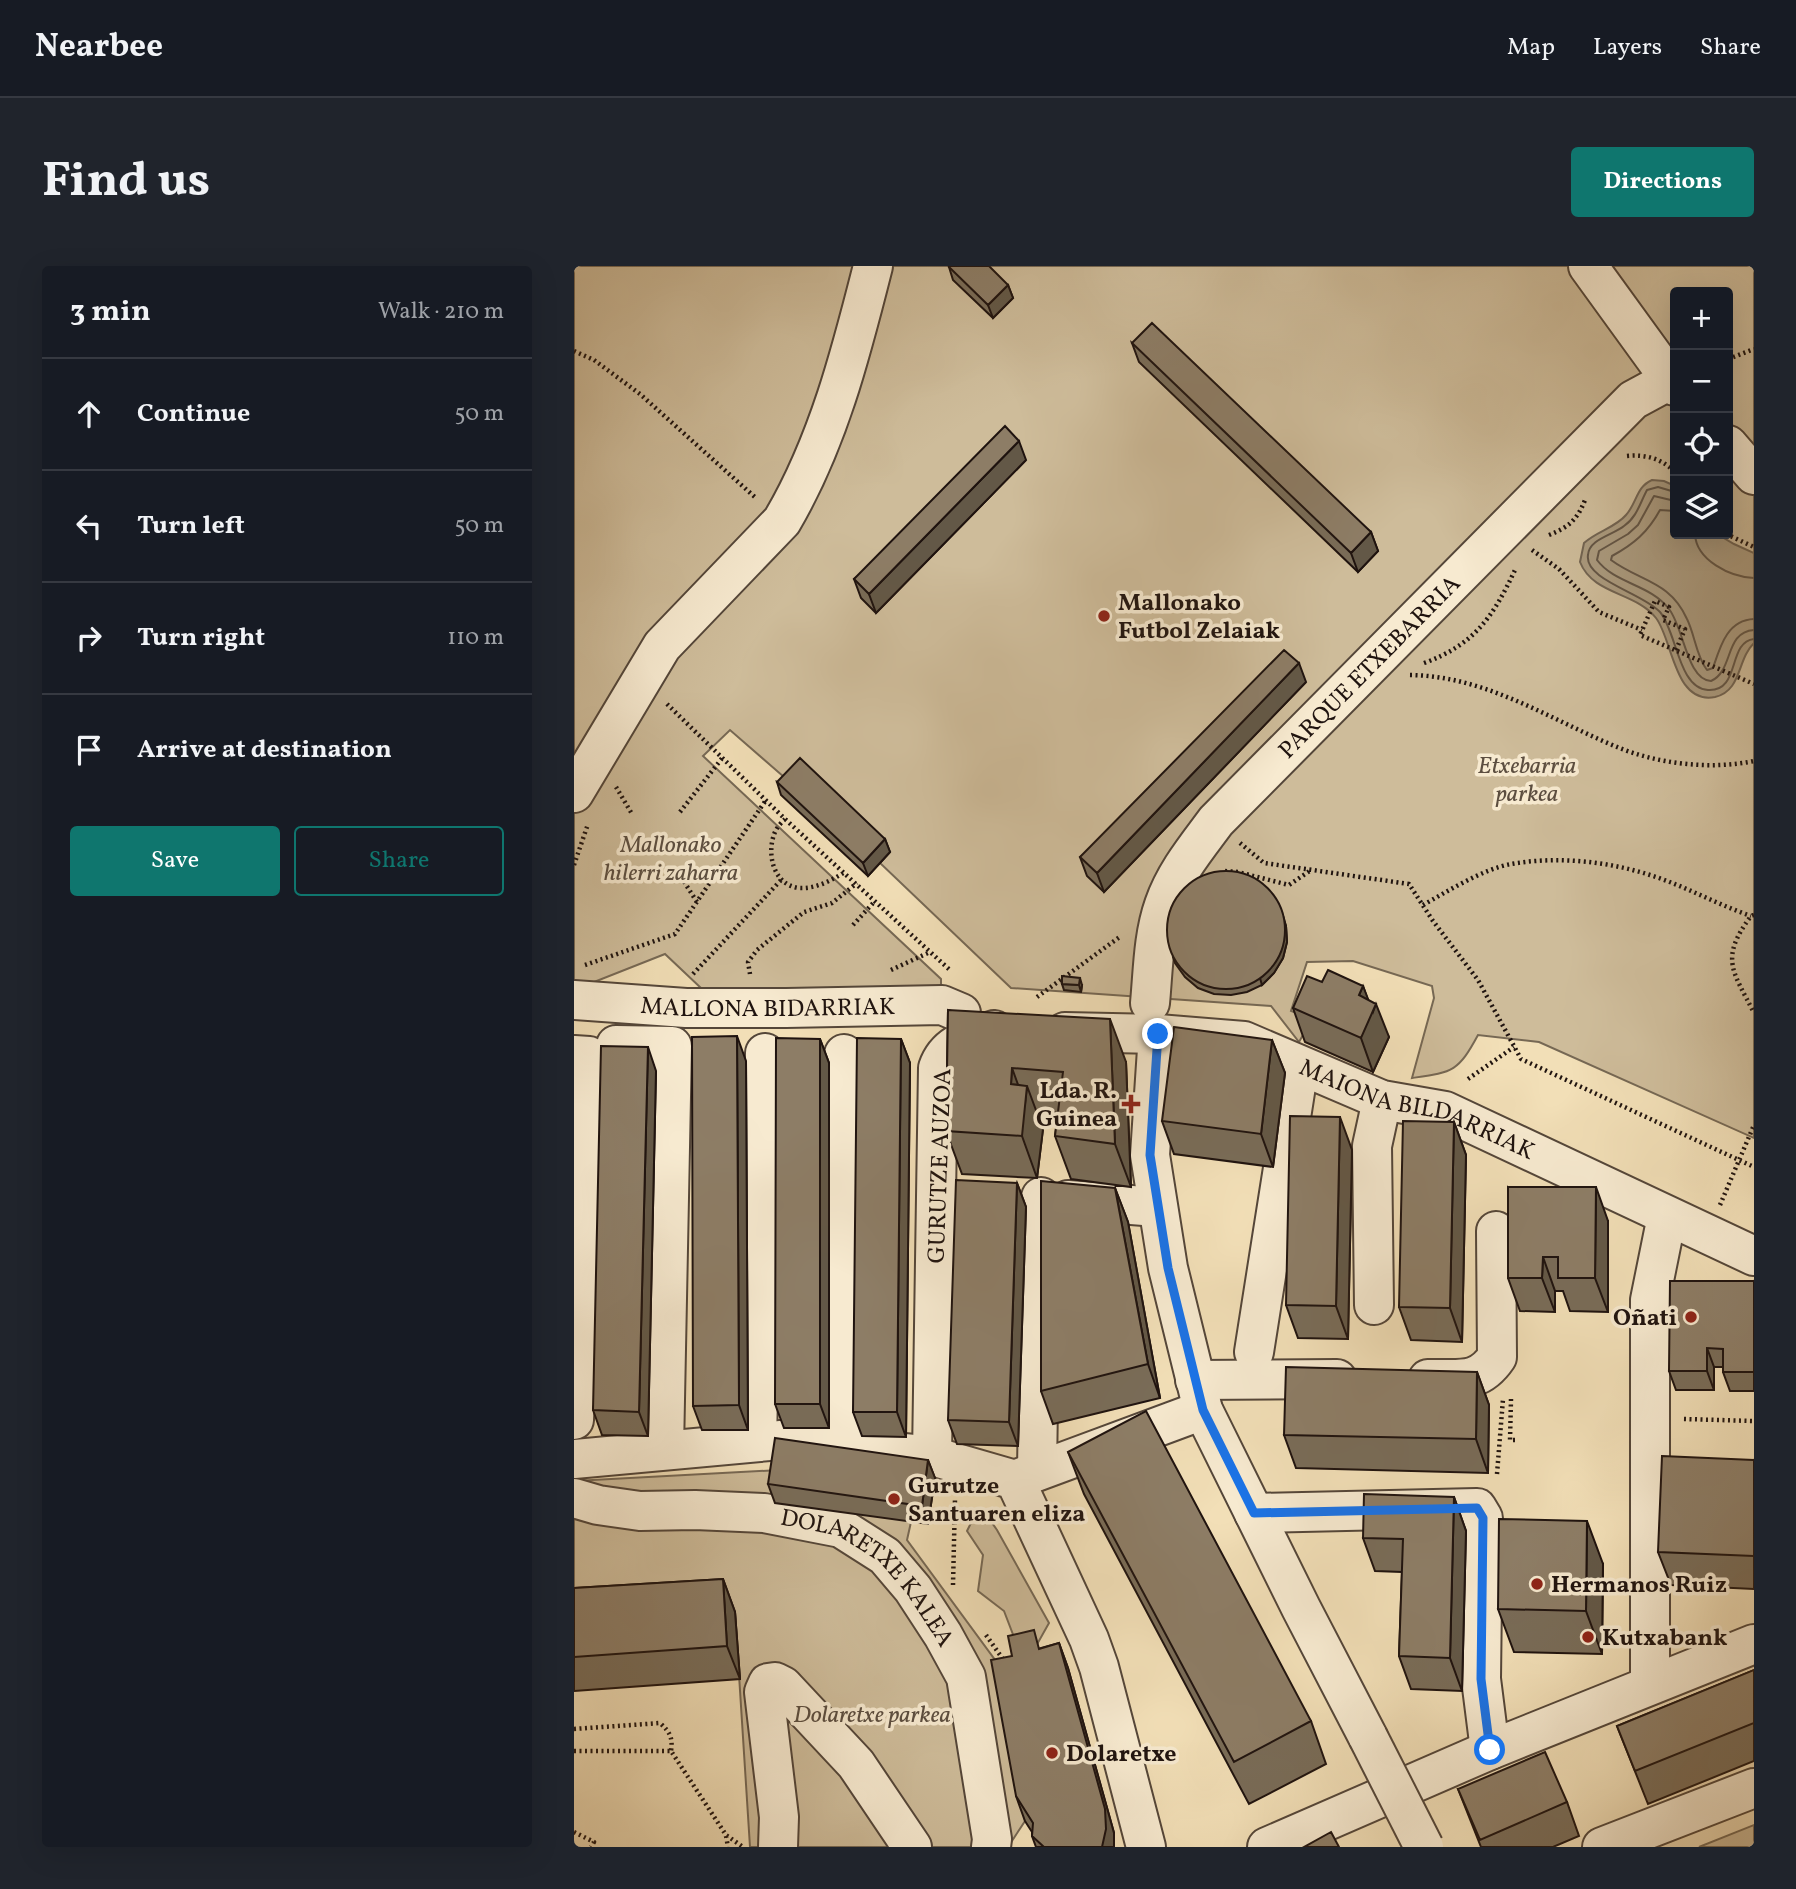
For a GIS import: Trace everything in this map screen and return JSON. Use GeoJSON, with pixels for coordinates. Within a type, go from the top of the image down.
{"type":"FeatureCollection","features":[{"type":"Feature","properties":{"kind":"street"},"geometry":{"type":"LineString","coordinates":[[574,793],[662,646],[782,521],[833,408],[873,266]]}},
{"type":"Feature","properties":{"kind":"street","name":"PARQUE ETXEBARRIA"},"geometry":{"type":"LineString","coordinates":[[1588,266],[1670,380]]}},
{"type":"Feature","properties":{"kind":"street","name":"PARQUE ETXEBARRIA"},"geometry":{"type":"LineString","coordinates":[[1424,1847],[1254,1513],[1199,1395],[1168,1268],[1150,1155],[1157,939],[1164,905],[1184,863],[1216,821],[1633,400],[1670,384]]}},
{"type":"Feature","properties":{"kind":"street"},"geometry":{"type":"LineString","coordinates":[[1733,451],[1754,475]]}},
{"type":"Feature","properties":{"kind":"street","name":"MALLONA BIDARRIAK"},"geometry":{"type":"LineString","coordinates":[[574,1000],[699,1008],[942,1004],[960,996]]}},
{"type":"Feature","properties":{"kind":"street","name":"GURUTZE AUZOA"},"geometry":{"type":"LineString","coordinates":[[944,1460],[937,1190],[938,1068],[942,1058],[958,1042],[1031,1019],[1154,1019]]}},
{"type":"Feature","properties":{"kind":"street","name":"MAIONA BILDARRIAK"},"geometry":{"type":"LineString","coordinates":[[1154,1019],[1244,1041],[1382,1100],[1445,1111],[1754,1256]]}},
{"type":"Feature","properties":{"kind":"street"},"geometry":{"type":"LineString","coordinates":[[616,1045],[672,1046],[664,1450]]}},
{"type":"Feature","properties":{"kind":"street"},"geometry":{"type":"LineString","coordinates":[[757,1442],[765,1053]]}},
{"type":"Feature","properties":{"kind":"street"},"geometry":{"type":"LineString","coordinates":[[840,1448],[844,1054]]}},
{"type":"Feature","properties":{"kind":"street"},"geometry":{"type":"LineString","coordinates":[[574,1055],[589,1056],[574,1420]]}},
{"type":"Feature","properties":{"kind":"street"},"geometry":{"type":"LineString","coordinates":[[1254,1352],[1298,1073]]}},
{"type":"Feature","properties":{"kind":"street"},"geometry":{"type":"LineString","coordinates":[[1374,1305],[1372,1146],[1382,1100]]}},
{"type":"Feature","properties":{"kind":"street"},"geometry":{"type":"LineString","coordinates":[[937,1190],[1157,1207]]}},
{"type":"Feature","properties":{"kind":"street"},"geometry":{"type":"LineString","coordinates":[[1041,1198],[1026,1475],[1099,1667],[1146,1847]]}},
{"type":"Feature","properties":{"kind":"street"},"geometry":{"type":"LineString","coordinates":[[1650,1685],[1650,1300],[1667,1216]]}},
{"type":"Feature","properties":{"kind":"street"},"geometry":{"type":"LineString","coordinates":[[574,1459],[781,1440],[944,1460],[1026,1475],[1199,1395],[1384,1379],[1473,1378],[1488,1370],[1497,1357],[1496,1231]]}},
{"type":"Feature","properties":{"kind":"street","name":"DOLARETXE KALEA"},"geometry":{"type":"LineString","coordinates":[[574,1497],[598,1505],[640,1511],[764,1513],[841,1528],[885,1556],[913,1588],[966,1677],[992,1839],[991,1847]]}},
{"type":"Feature","properties":{"kind":"street"},"geometry":{"type":"LineString","coordinates":[[1254,1513],[1477,1508],[1483,1518],[1481,1679],[1490,1750]]}},
{"type":"Feature","properties":{"kind":"street"},"geometry":{"type":"LineString","coordinates":[[1267,1847],[1490,1750],[1754,1644]]}},
{"type":"Feature","properties":{"kind":"street"},"geometry":{"type":"LineString","coordinates":[[778,1847],[779,1816],[764,1692],[768,1683],[775,1682],[783,1686],[856,1764],[912,1847]]}},
{"type":"Feature","properties":{"kind":"street"},"geometry":{"type":"LineString","coordinates":[[1602,1847],[1754,1788]]}},
{"type":"Feature","properties":{"kind":"path"},"geometry":{"type":"LineString","coordinates":[[1733,357],[1754,349]]}},
{"type":"Feature","properties":{"kind":"path"},"geometry":{"type":"LineString","coordinates":[[574,351],[594,360],[640,394],[782,521]]}},
{"type":"Feature","properties":{"kind":"path"},"geometry":{"type":"LineString","coordinates":[[1618,457],[1637,455],[1655,458],[1670,467]]}},
{"type":"Feature","properties":{"kind":"path"},"geometry":{"type":"LineString","coordinates":[[1542,538],[1572,524],[1589,492]]}},
{"type":"Feature","properties":{"kind":"path"},"geometry":{"type":"LineString","coordinates":[[1733,537],[1754,547]]}},
{"type":"Feature","properties":{"kind":"path"},"geometry":{"type":"LineString","coordinates":[[1523,556],[1535,543]]}},
{"type":"Feature","properties":{"kind":"path"},"geometry":{"type":"LineString","coordinates":[[1529,547],[1559,569],[1599,612],[1642,630]]}},
{"type":"Feature","properties":{"kind":"path"},"geometry":{"type":"LineString","coordinates":[[1420,664],[1462,645],[1477,632],[1491,616],[1517,565]]}},
{"type":"Feature","properties":{"kind":"path"},"geometry":{"type":"LineString","coordinates":[[1676,650],[1685,629],[1663,620],[1669,607],[1655,601],[1640,635],[1754,684]]}},
{"type":"Feature","properties":{"kind":"path"},"geometry":{"type":"LineString","coordinates":[[1409,675],[1447,679],[1493,691],[1525,703],[1618,748],[1642,755],[1679,763],[1709,765],[1754,761]]}},
{"type":"Feature","properties":{"kind":"path"},"geometry":{"type":"LineString","coordinates":[[665,702],[785,819],[930,952],[960,996]]}},
{"type":"Feature","properties":{"kind":"path"},"geometry":{"type":"LineString","coordinates":[[680,812],[723,757]]}},
{"type":"Feature","properties":{"kind":"path"},"geometry":{"type":"LineString","coordinates":[[613,782],[632,814]]}},
{"type":"Feature","properties":{"kind":"path"},"geometry":{"type":"LineString","coordinates":[[574,969],[675,934],[766,800]]}},
{"type":"Feature","properties":{"kind":"path"},"geometry":{"type":"LineString","coordinates":[[785,819],[775,831],[771,850],[771,863],[780,880],[798,888],[830,881],[845,872]]}},
{"type":"Feature","properties":{"kind":"path"},"geometry":{"type":"LineString","coordinates":[[1216,821],[1264,863],[1409,884],[1478,980],[1521,1059],[1754,1167]]}},
{"type":"Feature","properties":{"kind":"path"},"geometry":{"type":"LineString","coordinates":[[1423,905],[1470,880],[1509,864],[1571,861],[1613,864],[1652,875],[1723,906],[1752,915],[1741,929],[1732,950],[1732,969],[1754,1013]]}},
{"type":"Feature","properties":{"kind":"path"},"geometry":{"type":"LineString","coordinates":[[1217,871],[1238,872],[1289,886],[1311,870]]}},
{"type":"Feature","properties":{"kind":"path"},"geometry":{"type":"LineString","coordinates":[[681,877],[696,902]]}},
{"type":"Feature","properties":{"kind":"path"},"geometry":{"type":"LineString","coordinates":[[689,977],[780,880]]}},
{"type":"Feature","properties":{"kind":"path"},"geometry":{"type":"LineString","coordinates":[[758,980],[751,976],[748,962],[757,950],[804,912],[832,903],[857,883]]}},
{"type":"Feature","properties":{"kind":"path"},"geometry":{"type":"LineString","coordinates":[[853,925],[875,901]]}},
{"type":"Feature","properties":{"kind":"path"},"geometry":{"type":"LineString","coordinates":[[1031,1019],[1122,936]]}},
{"type":"Feature","properties":{"kind":"path"},"geometry":{"type":"LineString","coordinates":[[880,975],[930,952]]}},
{"type":"Feature","properties":{"kind":"path"},"geometry":{"type":"LineString","coordinates":[[1468,1079],[1514,1047]]}},
{"type":"Feature","properties":{"kind":"path"},"geometry":{"type":"LineString","coordinates":[[1718,1209],[1754,1125]]}},
{"type":"Feature","properties":{"kind":"path"},"geometry":{"type":"LineString","coordinates":[[1497,1474],[1503,1396],[1511,1397],[1510,1440],[1517,1440]]}},
{"type":"Feature","properties":{"kind":"path"},"geometry":{"type":"LineString","coordinates":[[1681,1419],[1754,1421]]}},
{"type":"Feature","properties":{"kind":"path"},"geometry":{"type":"LineString","coordinates":[[944,1460],[953,1591]]}},
{"type":"Feature","properties":{"kind":"path"},"geometry":{"type":"LineString","coordinates":[[574,1728],[660,1723],[670,1733],[671,1751],[726,1835],[744,1847]]}},
{"type":"Feature","properties":{"kind":"path"},"geometry":{"type":"LineString","coordinates":[[574,1751],[671,1751]]}},
{"type":"Feature","properties":{"kind":"path"},"geometry":{"type":"LineString","coordinates":[[574,1832],[594,1842],[592,1847]]}},
{"type":"Feature","properties":{"kind":"path"},"geometry":{"type":"LineString","coordinates":[[726,1835],[728,1847]]}},
{"type":"Feature","properties":{"kind":"green space"},"geometry":{"type":"Polygon","coordinates":[[[574,266],[1754,266],[1754,1138],[1539,1042],[1478,1035],[1465,1056],[1453,1068],[1446,1072],[1412,1078],[1434,998],[1432,986],[1353,961],[1307,962],[1291,1011],[1312,1019],[1299,1042],[1271,1006],[1011,988],[880,863],[890,852],[792,784],[730,730],[703,756],[941,979],[941,993],[702,989],[665,954],[584,986],[574,986],[574,266]]]}},
{"type":"Feature","properties":{"kind":"green space","name":"Dolaretxe parkea"},"geometry":{"type":"Polygon","coordinates":[[[780,1470],[911,1522],[907,1540],[998,1664],[1025,1821],[1008,1847],[750,1847],[735,1612],[574,1622],[574,1481],[780,1470]]]}},
{"type":"Feature","properties":{"kind":"green space"},"geometry":{"type":"Polygon","coordinates":[[[976,1513],[990,1520],[997,1530],[1049,1623],[1035,1648],[1014,1637],[1004,1611],[978,1591],[983,1555],[967,1531],[976,1513]]]}},
{"type":"Feature","properties":{"kind":"green space"},"geometry":{"type":"Polygon","coordinates":[[[1754,1825],[1754,1847],[1699,1847],[1754,1825]]]}},
{"type":"Feature","properties":{"kind":"water"},"geometry":{"type":"Polygon","coordinates":[[[1652,480],[1670,484],[1670,539],[1726,539],[1754,553],[1754,643],[1735,681],[1724,694],[1701,697],[1691,691],[1677,669],[1656,618],[1648,609],[1595,581],[1586,573],[1580,562],[1584,543],[1622,519],[1647,483],[1652,480]]]}},
{"type":"Feature","properties":{"kind":"building"},"geometry":{"type":"Polygon","coordinates":[[[950,266],[989,266],[1008,285],[988,305],[950,266]]]}},
{"type":"Feature","properties":{"kind":"building"},"geometry":{"type":"Polygon","coordinates":[[[1152,323],[1371,532],[1351,553],[1132,343],[1152,323]]]}},
{"type":"Feature","properties":{"kind":"building"},"geometry":{"type":"Polygon","coordinates":[[[1005,426],[1019,441],[869,594],[854,579],[1005,426]]]}},
{"type":"Feature","properties":{"kind":"building"},"geometry":{"type":"Polygon","coordinates":[[[1284,650],[1299,663],[1097,873],[1080,857],[1284,650]]]}},
{"type":"Feature","properties":{"kind":"building"},"geometry":{"type":"Polygon","coordinates":[[[800,758],[885,839],[863,863],[777,782],[800,758]]]}},
{"type":"Feature","properties":{"kind":"building"},"geometry":{"type":"Polygon","coordinates":[[[1226,871],[1248,876],[1268,888],[1280,908],[1285,930],[1280,952],[1268,972],[1248,984],[1226,989],[1204,984],[1184,972],[1172,952],[1167,930],[1172,908],[1184,888],[1204,876],[1226,871]]]}},
{"type":"Feature","properties":{"kind":"building"},"geometry":{"type":"Polygon","coordinates":[[[1328,970],[1363,986],[1359,995],[1376,1004],[1361,1038],[1293,1008],[1307,976],[1322,982],[1328,970]]]}},
{"type":"Feature","properties":{"kind":"building"},"geometry":{"type":"Polygon","coordinates":[[[1062,976],[1080,978],[1079,985],[1062,984],[1062,976]]]}},
{"type":"Feature","properties":{"kind":"building"},"geometry":{"type":"Polygon","coordinates":[[[948,1010],[1110,1019],[1115,1144],[1055,1136],[1063,1072],[1012,1068],[1011,1084],[1027,1086],[1022,1136],[946,1131],[948,1010]]]}},
{"type":"Feature","properties":{"kind":"building"},"geometry":{"type":"Polygon","coordinates":[[[1174,1027],[1272,1040],[1261,1134],[1162,1121],[1174,1027]]]}},
{"type":"Feature","properties":{"kind":"building"},"geometry":{"type":"Polygon","coordinates":[[[737,1036],[739,1405],[693,1406],[692,1037],[737,1036]]]}},
{"type":"Feature","properties":{"kind":"building"},"geometry":{"type":"Polygon","coordinates":[[[776,1038],[820,1039],[820,1404],[775,1404],[776,1038]]]}},
{"type":"Feature","properties":{"kind":"building"},"geometry":{"type":"Polygon","coordinates":[[[857,1038],[901,1039],[897,1412],[853,1412],[857,1038]]]}},
{"type":"Feature","properties":{"kind":"building"},"geometry":{"type":"Polygon","coordinates":[[[601,1046],[648,1047],[639,1412],[593,1410],[601,1046]]]}},
{"type":"Feature","properties":{"kind":"building"},"geometry":{"type":"Polygon","coordinates":[[[1290,1116],[1340,1117],[1336,1306],[1286,1305],[1290,1116]]]}},
{"type":"Feature","properties":{"kind":"building"},"geometry":{"type":"Polygon","coordinates":[[[1403,1121],[1454,1122],[1450,1308],[1399,1307],[1403,1121]]]}},
{"type":"Feature","properties":{"kind":"building"},"geometry":{"type":"Polygon","coordinates":[[[956,1180],[1017,1183],[1009,1422],[948,1420],[956,1180]]]}},
{"type":"Feature","properties":{"kind":"building"},"geometry":{"type":"Polygon","coordinates":[[[1041,1181],[1115,1188],[1148,1364],[1041,1391],[1041,1181]]]}},
{"type":"Feature","properties":{"kind":"building"},"geometry":{"type":"Polygon","coordinates":[[[1508,1187],[1596,1187],[1595,1278],[1558,1278],[1558,1257],[1543,1257],[1542,1278],[1508,1278],[1508,1187]]]}},
{"type":"Feature","properties":{"kind":"building"},"geometry":{"type":"Polygon","coordinates":[[[1670,1281],[1754,1281],[1754,1372],[1723,1372],[1723,1349],[1707,1348],[1707,1371],[1669,1371],[1670,1281]]]}},
{"type":"Feature","properties":{"kind":"building"},"geometry":{"type":"Polygon","coordinates":[[[1286,1367],[1477,1372],[1476,1439],[1284,1435],[1286,1367]]]}},
{"type":"Feature","properties":{"kind":"building"},"geometry":{"type":"Polygon","coordinates":[[[1146,1411],[1311,1721],[1234,1762],[1068,1452],[1146,1411]]]}},
{"type":"Feature","properties":{"kind":"building"},"geometry":{"type":"Polygon","coordinates":[[[775,1438],[928,1460],[922,1506],[768,1484],[775,1438]]]}},
{"type":"Feature","properties":{"kind":"building"},"geometry":{"type":"Polygon","coordinates":[[[1662,1456],[1754,1460],[1754,1556],[1658,1552],[1662,1456]]]}},
{"type":"Feature","properties":{"kind":"building"},"geometry":{"type":"Polygon","coordinates":[[[1364,1494],[1454,1497],[1450,1658],[1399,1656],[1403,1539],[1363,1538],[1364,1494]]]}},
{"type":"Feature","properties":{"kind":"building"},"geometry":{"type":"Polygon","coordinates":[[[1499,1519],[1587,1521],[1586,1611],[1498,1609],[1499,1519]]]}},
{"type":"Feature","properties":{"kind":"building"},"geometry":{"type":"Polygon","coordinates":[[[723,1579],[727,1646],[574,1657],[574,1588],[723,1579]]]}},
{"type":"Feature","properties":{"kind":"building","name":"Dolaretxe"},"geometry":{"type":"Polygon","coordinates":[[[1034,1630],[1039,1649],[1059,1643],[1105,1809],[1106,1829],[1102,1847],[1044,1847],[1032,1836],[1033,1823],[1016,1796],[991,1660],[1012,1656],[1008,1636],[1034,1630]]]}},
{"type":"Feature","properties":{"kind":"building"},"geometry":{"type":"Polygon","coordinates":[[[1754,1670],[1754,1723],[1635,1771],[1617,1726],[1754,1670]]]}},
{"type":"Feature","properties":{"kind":"building"},"geometry":{"type":"Polygon","coordinates":[[[1545,1752],[1567,1802],[1480,1840],[1458,1789],[1545,1752]]]}},
{"type":"Feature","properties":{"kind":"building"},"geometry":{"type":"Polygon","coordinates":[[[1331,1832],[1339,1847],[1304,1847],[1331,1832]]]}},
{"type":"Feature","properties":{"kind":"place","name":"Mallonako Futbol Zelaiak"},"geometry":{"type":"Point","coordinates":[1104,616]}},
{"type":"Feature","properties":{"kind":"place","name":"Lda. R. Guinea"},"geometry":{"type":"Point","coordinates":[1131,1104]}},
{"type":"Feature","properties":{"kind":"place","name":"Oñati"},"geometry":{"type":"Point","coordinates":[1691,1317]}},
{"type":"Feature","properties":{"kind":"place","name":"Gurutze Santuaren eliza"},"geometry":{"type":"Point","coordinates":[894,1499]}},
{"type":"Feature","properties":{"kind":"place","name":"Hermanos Ruiz"},"geometry":{"type":"Point","coordinates":[1537,1584]}},
{"type":"Feature","properties":{"kind":"place","name":"Kutxabank"},"geometry":{"type":"Point","coordinates":[1588,1637]}},
{"type":"Feature","properties":{"kind":"place","name":"Dolaretxe"},"geometry":{"type":"Point","coordinates":[1052,1753]}},
{"type":"Feature","properties":{"kind":"route"},"geometry":{"type":"LineString","coordinates":[[1158,1034],[1150,1155],[1168,1268],[1203,1410],[1254,1513],[1477,1508],[1483,1518],[1481,1679],[1490,1750]]}},
{"type":"Feature","properties":{"kind":"park label","name":"Etxebarria parkea"},"geometry":{"type":"Point","coordinates":[1527,779]}},
{"type":"Feature","properties":{"kind":"park label","name":"Mallonako hilerri zaharra"},"geometry":{"type":"Point","coordinates":[671,858]}}]}
